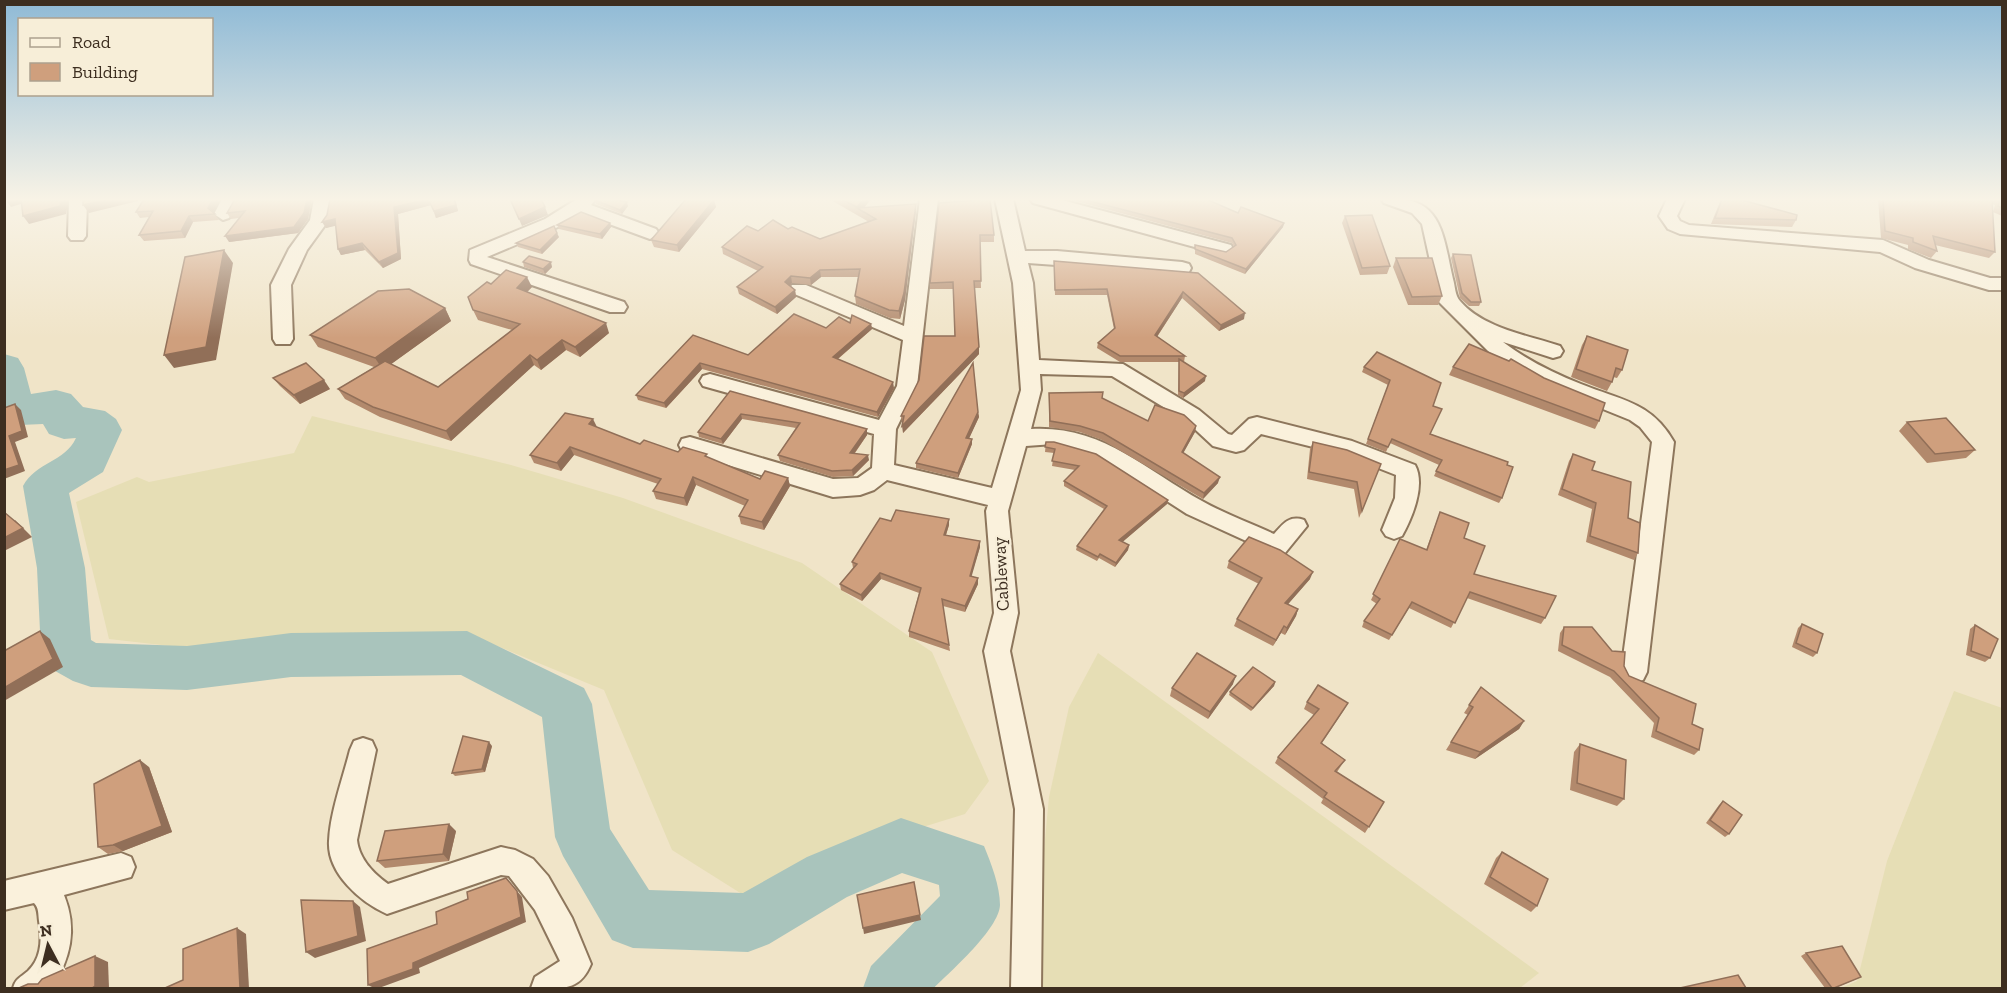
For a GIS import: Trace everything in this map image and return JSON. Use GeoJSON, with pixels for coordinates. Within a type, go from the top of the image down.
{"type":"FeatureCollection","features":[{"type":"Feature","properties":{"kind":"street"},"geometry":{"type":"LineString","coordinates":[[282,339],[281,285],[301,245]]}},
{"type":"Feature","properties":{"kind":"street"},"geometry":{"type":"LineString","coordinates":[[497,245],[477,254],[478,260],[617,307]]}},
{"type":"Feature","properties":{"kind":"street"},"geometry":{"type":"LineString","coordinates":[[690,445],[833,488],[855,489],[872,483],[883,471],[885,429],[908,386],[924,245]]}},
{"type":"Feature","properties":{"kind":"street","name":"Cableway"},"geometry":{"type":"LineString","coordinates":[[1014,245],[1023,284],[1031,390],[997,512],[1006,613],[997,651],[1029,809],[1026,988]]}},
{"type":"Feature","properties":{"kind":"street"},"geometry":{"type":"LineString","coordinates":[[1210,245],[1224,249]]}},
{"type":"Feature","properties":{"kind":"street"},"geometry":{"type":"LineString","coordinates":[[1436,245],[1449,303],[1477,325],[1498,349],[1574,390],[1627,409],[1643,419],[1663,442],[1634,672]]}},
{"type":"Feature","properties":{"kind":"street"},"geometry":{"type":"LineString","coordinates":[[1875,245],[1883,246],[1922,264],[1989,284],[2002,284]]}},
{"type":"Feature","properties":{"kind":"street"},"geometry":{"type":"LineString","coordinates":[[1017,257],[1057,256],[1182,268]]}},
{"type":"Feature","properties":{"kind":"street"},"geometry":{"type":"LineString","coordinates":[[799,290],[913,337]]}},
{"type":"Feature","properties":{"kind":"street"},"geometry":{"type":"LineString","coordinates":[[1477,325],[1552,351]]}},
{"type":"Feature","properties":{"kind":"street"},"geometry":{"type":"LineString","coordinates":[[1029,367],[1116,369],[1192,415],[1221,441],[1236,444],[1257,425],[1312,437],[1383,459],[1407,471],[1406,498],[1394,530]]}},
{"type":"Feature","properties":{"kind":"street"},"geometry":{"type":"LineString","coordinates":[[710,381],[885,429]]}},
{"type":"Feature","properties":{"kind":"street"},"geometry":{"type":"LineString","coordinates":[[1018,438],[1054,436],[1104,450],[1195,507],[1277,546],[1296,526]]}},
{"type":"Feature","properties":{"kind":"street"},"geometry":{"type":"LineString","coordinates":[[883,471],[1000,499]]}},
{"type":"Feature","properties":{"kind":"street"},"geometry":{"type":"LineString","coordinates":[[363,750],[343,840],[342,849],[348,860],[377,896],[387,899],[501,861],[511,862],[523,869],[538,886],[576,964],[574,969],[546,988]]}},
{"type":"Feature","properties":{"kind":"street"},"geometry":{"type":"LineString","coordinates":[[4,896],[121,867]]}},
{"type":"Feature","properties":{"kind":"street"},"geometry":{"type":"LineString","coordinates":[[28,988],[39,981],[54,957],[56,933],[51,900],[38,886]]}},
{"type":"Feature","properties":{"kind":"shaded area"},"geometry":{"type":"Polygon","coordinates":[[[312,416],[511,465],[623,498],[802,563],[932,652],[989,781],[965,814],[842,852],[753,901],[672,850],[604,690],[473,636],[179,647],[109,639],[76,502],[137,477],[149,482],[294,453],[312,416]]]}},
{"type":"Feature","properties":{"kind":"shaded area"},"geometry":{"type":"Polygon","coordinates":[[[1098,653],[1539,973],[1520,988],[1040,988],[1033,967],[1049,797],[1069,707],[1098,653]]]}},
{"type":"Feature","properties":{"kind":"shaded area"},"geometry":{"type":"Polygon","coordinates":[[[1954,691],[2002,708],[2002,988],[1841,988],[1857,981],[1887,861],[1954,691]]]}},
{"type":"Feature","properties":{"kind":"building"},"geometry":{"type":"Polygon","coordinates":[[[338,245],[353,245],[338,249],[338,245]]]}},
{"type":"Feature","properties":{"kind":"building"},"geometry":{"type":"Polygon","coordinates":[[[364,245],[397,245],[398,253],[379,262],[364,245]]]}},
{"type":"Feature","properties":{"kind":"building"},"geometry":{"type":"Polygon","coordinates":[[[524,245],[545,245],[540,250],[524,245]]]}},
{"type":"Feature","properties":{"kind":"building"},"geometry":{"type":"Polygon","coordinates":[[[910,245],[904,293],[899,311],[889,310],[855,296],[860,269],[820,270],[810,278],[791,276],[785,282],[795,290],[775,307],[737,287],[763,267],[722,247],[910,245]]]}},
{"type":"Feature","properties":{"kind":"building"},"geometry":{"type":"Polygon","coordinates":[[[934,245],[980,245],[981,281],[974,281],[979,347],[902,426],[904,416],[901,416],[919,380],[924,336],[955,336],[953,282],[930,283],[934,245]]]}},
{"type":"Feature","properties":{"kind":"building"},"geometry":{"type":"Polygon","coordinates":[[[1195,245],[1226,252],[1236,245],[1266,245],[1246,269],[1195,249],[1195,245]]]}},
{"type":"Feature","properties":{"kind":"building"},"geometry":{"type":"Polygon","coordinates":[[[1355,245],[1383,245],[1390,266],[1362,268],[1355,245]]]}},
{"type":"Feature","properties":{"kind":"building"},"geometry":{"type":"Polygon","coordinates":[[[1922,245],[1935,245],[1937,251],[1922,245]]]}},
{"type":"Feature","properties":{"kind":"building"},"geometry":{"type":"Polygon","coordinates":[[[1969,245],[1995,245],[1995,252],[1969,245]]]}},
{"type":"Feature","properties":{"kind":"building"},"geometry":{"type":"Polygon","coordinates":[[[224,250],[206,347],[164,355],[185,257],[224,250]]]}},
{"type":"Feature","properties":{"kind":"building"},"geometry":{"type":"Polygon","coordinates":[[[1453,254],[1471,255],[1481,302],[1471,302],[1462,293],[1453,254]]]}},
{"type":"Feature","properties":{"kind":"building"},"geometry":{"type":"Polygon","coordinates":[[[529,256],[551,262],[543,269],[523,262],[529,256]]]}},
{"type":"Feature","properties":{"kind":"building"},"geometry":{"type":"Polygon","coordinates":[[[1396,258],[1432,258],[1442,296],[1412,297],[1396,258]]]}},
{"type":"Feature","properties":{"kind":"building"},"geometry":{"type":"Polygon","coordinates":[[[1054,261],[1198,273],[1245,313],[1221,325],[1183,292],[1155,335],[1185,356],[1120,356],[1098,343],[1115,328],[1107,289],[1055,290],[1054,261]]]}},
{"type":"Feature","properties":{"kind":"building"},"geometry":{"type":"Polygon","coordinates":[[[506,270],[527,277],[517,288],[606,323],[575,347],[562,340],[537,360],[530,355],[446,431],[373,407],[338,389],[385,361],[438,387],[520,324],[473,310],[468,297],[487,282],[491,284],[506,270]]]}},
{"type":"Feature","properties":{"kind":"building"},"geometry":{"type":"Polygon","coordinates":[[[409,289],[445,308],[375,358],[310,335],[378,291],[409,289]]]}},
{"type":"Feature","properties":{"kind":"building"},"geometry":{"type":"Polygon","coordinates":[[[794,314],[826,328],[839,317],[850,323],[852,315],[871,324],[833,357],[893,382],[877,412],[700,363],[664,403],[636,395],[693,335],[748,355],[794,314]]]}},
{"type":"Feature","properties":{"kind":"building"},"geometry":{"type":"Polygon","coordinates":[[[1587,336],[1628,350],[1622,370],[1616,368],[1612,382],[1576,369],[1587,336]]]}},
{"type":"Feature","properties":{"kind":"building"},"geometry":{"type":"Polygon","coordinates":[[[1469,344],[1509,361],[1511,359],[1544,378],[1605,403],[1599,421],[1453,367],[1469,344]]]}},
{"type":"Feature","properties":{"kind":"building"},"geometry":{"type":"Polygon","coordinates":[[[1377,352],[1441,383],[1433,406],[1442,409],[1430,434],[1508,462],[1507,465],[1513,467],[1502,498],[1436,471],[1442,460],[1392,439],[1388,447],[1368,439],[1390,380],[1364,367],[1377,352]]]}},
{"type":"Feature","properties":{"kind":"building"},"geometry":{"type":"Polygon","coordinates":[[[1179,359],[1206,376],[1184,393],[1179,391],[1179,359]]]}},
{"type":"Feature","properties":{"kind":"building"},"geometry":{"type":"Polygon","coordinates":[[[306,363],[324,380],[294,395],[273,378],[306,363]]]}},
{"type":"Feature","properties":{"kind":"building"},"geometry":{"type":"Polygon","coordinates":[[[973,363],[978,412],[966,438],[972,439],[958,473],[916,463],[973,363]]]}},
{"type":"Feature","properties":{"kind":"building"},"geometry":{"type":"Polygon","coordinates":[[[730,391],[867,429],[850,453],[868,455],[852,470],[832,471],[778,455],[800,423],[741,414],[721,439],[698,432],[730,391]]]}},
{"type":"Feature","properties":{"kind":"building"},"geometry":{"type":"Polygon","coordinates":[[[1103,392],[1102,398],[1148,421],[1155,405],[1184,415],[1196,426],[1182,452],[1220,477],[1204,493],[1103,433],[1050,421],[1049,393],[1103,392]]]}},
{"type":"Feature","properties":{"kind":"building"},"geometry":{"type":"Polygon","coordinates":[[[15,404],[22,431],[9,436],[19,465],[4,470],[4,408],[15,404]]]}},
{"type":"Feature","properties":{"kind":"building"},"geometry":{"type":"Polygon","coordinates":[[[565,413],[593,419],[589,424],[640,444],[644,440],[678,452],[683,447],[707,454],[705,456],[760,479],[765,471],[788,478],[762,522],[739,516],[748,500],[693,477],[684,498],[653,491],[661,479],[570,447],[557,463],[530,455],[565,413]]]}},
{"type":"Feature","properties":{"kind":"building"},"geometry":{"type":"Polygon","coordinates":[[[1946,418],[1975,450],[1935,454],[1907,422],[1946,418]]]}},
{"type":"Feature","properties":{"kind":"building"},"geometry":{"type":"Polygon","coordinates":[[[1046,442],[1054,442],[1096,454],[1168,500],[1119,540],[1129,545],[1116,563],[1100,554],[1098,557],[1077,546],[1107,506],[1064,481],[1079,466],[1052,461],[1055,449],[1045,447],[1046,442]]]}},
{"type":"Feature","properties":{"kind":"building"},"geometry":{"type":"Polygon","coordinates":[[[1313,442],[1347,450],[1381,464],[1362,511],[1357,482],[1309,472],[1313,442]]]}},
{"type":"Feature","properties":{"kind":"building"},"geometry":{"type":"Polygon","coordinates":[[[1573,454],[1595,462],[1592,470],[1631,482],[1628,518],[1640,523],[1638,553],[1590,536],[1596,503],[1562,489],[1573,454]]]}},
{"type":"Feature","properties":{"kind":"building"},"geometry":{"type":"Polygon","coordinates":[[[896,510],[949,519],[944,535],[980,541],[970,576],[978,578],[965,606],[942,599],[949,645],[909,631],[921,588],[880,573],[861,595],[840,584],[857,564],[852,562],[880,518],[891,521],[896,510]]]}},
{"type":"Feature","properties":{"kind":"building"},"geometry":{"type":"Polygon","coordinates":[[[4,512],[23,528],[4,538],[4,512]]]}},
{"type":"Feature","properties":{"kind":"building"},"geometry":{"type":"Polygon","coordinates":[[[1440,512],[1469,523],[1464,538],[1485,546],[1474,574],[1556,596],[1545,618],[1470,592],[1455,623],[1412,602],[1392,635],[1364,621],[1380,599],[1373,594],[1400,539],[1427,550],[1440,512]]]}},
{"type":"Feature","properties":{"kind":"building"},"geometry":{"type":"Polygon","coordinates":[[[1249,537],[1280,550],[1313,572],[1285,603],[1298,609],[1287,628],[1284,626],[1276,640],[1237,619],[1262,578],[1229,561],[1249,537]]]}},
{"type":"Feature","properties":{"kind":"building"},"geometry":{"type":"Polygon","coordinates":[[[1802,624],[1823,634],[1817,653],[1796,643],[1802,624]]]}},
{"type":"Feature","properties":{"kind":"building"},"geometry":{"type":"Polygon","coordinates":[[[1975,625],[1998,639],[1990,658],[1971,651],[1975,625]]]}},
{"type":"Feature","properties":{"kind":"building"},"geometry":{"type":"Polygon","coordinates":[[[1564,627],[1592,627],[1612,651],[1625,652],[1624,666],[1629,676],[1696,704],[1692,724],[1703,729],[1699,750],[1656,731],[1659,718],[1614,671],[1562,645],[1564,627]]]}},
{"type":"Feature","properties":{"kind":"building"},"geometry":{"type":"Polygon","coordinates":[[[40,631],[53,659],[4,688],[4,651],[40,631]]]}},
{"type":"Feature","properties":{"kind":"building"},"geometry":{"type":"Polygon","coordinates":[[[1197,653],[1236,676],[1210,712],[1172,688],[1197,653]]]}},
{"type":"Feature","properties":{"kind":"building"},"geometry":{"type":"Polygon","coordinates":[[[1253,667],[1275,682],[1253,708],[1230,692],[1253,667]]]}},
{"type":"Feature","properties":{"kind":"building"},"geometry":{"type":"Polygon","coordinates":[[[1318,685],[1348,703],[1321,743],[1345,760],[1335,771],[1384,802],[1369,827],[1324,797],[1327,793],[1278,757],[1319,709],[1307,702],[1318,685]]]}},
{"type":"Feature","properties":{"kind":"building"},"geometry":{"type":"Polygon","coordinates":[[[1481,687],[1524,721],[1480,752],[1451,742],[1473,707],[1469,705],[1481,687]]]}},
{"type":"Feature","properties":{"kind":"building"},"geometry":{"type":"Polygon","coordinates":[[[463,736],[489,742],[482,769],[452,773],[463,736]]]}},
{"type":"Feature","properties":{"kind":"building"},"geometry":{"type":"Polygon","coordinates":[[[1580,744],[1626,760],[1624,799],[1577,783],[1580,744]]]}},
{"type":"Feature","properties":{"kind":"building"},"geometry":{"type":"Polygon","coordinates":[[[140,760],[162,826],[113,845],[98,847],[94,784],[140,760]]]}},
{"type":"Feature","properties":{"kind":"building"},"geometry":{"type":"Polygon","coordinates":[[[1723,801],[1742,815],[1729,834],[1710,820],[1723,801]]]}},
{"type":"Feature","properties":{"kind":"building"},"geometry":{"type":"Polygon","coordinates":[[[449,824],[443,854],[377,861],[385,831],[449,824]]]}},
{"type":"Feature","properties":{"kind":"building"},"geometry":{"type":"Polygon","coordinates":[[[1502,852],[1548,879],[1537,906],[1490,877],[1502,852]]]}},
{"type":"Feature","properties":{"kind":"building"},"geometry":{"type":"Polygon","coordinates":[[[506,878],[517,891],[521,917],[413,963],[413,969],[368,985],[367,949],[437,924],[436,912],[468,899],[467,892],[506,878]]]}},
{"type":"Feature","properties":{"kind":"building"},"geometry":{"type":"Polygon","coordinates":[[[914,882],[920,915],[863,928],[857,895],[914,882]]]}},
{"type":"Feature","properties":{"kind":"building"},"geometry":{"type":"Polygon","coordinates":[[[301,900],[353,901],[358,936],[306,952],[301,900]]]}},
{"type":"Feature","properties":{"kind":"building"},"geometry":{"type":"Polygon","coordinates":[[[237,928],[240,988],[165,988],[183,980],[183,949],[237,928]]]}},
{"type":"Feature","properties":{"kind":"building"},"geometry":{"type":"Polygon","coordinates":[[[1842,946],[1861,977],[1832,988],[1806,953],[1842,946]]]}},
{"type":"Feature","properties":{"kind":"building"},"geometry":{"type":"Polygon","coordinates":[[[95,956],[95,986],[92,988],[19,988],[28,984],[38,984],[42,979],[95,956]]]}},
{"type":"Feature","properties":{"kind":"building"},"geometry":{"type":"Polygon","coordinates":[[[1738,975],[1746,988],[1680,988],[1738,975]]]}},
{"type":"Feature","properties":{"kind":"waterway"},"geometry":{"type":"LineString","coordinates":[[4,368],[12,403],[20,410],[48,408],[56,405],[66,414],[64,423],[90,422],[101,430],[88,460],[45,486],[55,527],[61,568],[66,652],[91,665],[187,668],[291,655],[467,653],[566,704],[583,837],[633,919],[748,923],[827,877],[901,845],[964,866],[971,906],[893,988]]}}]}
